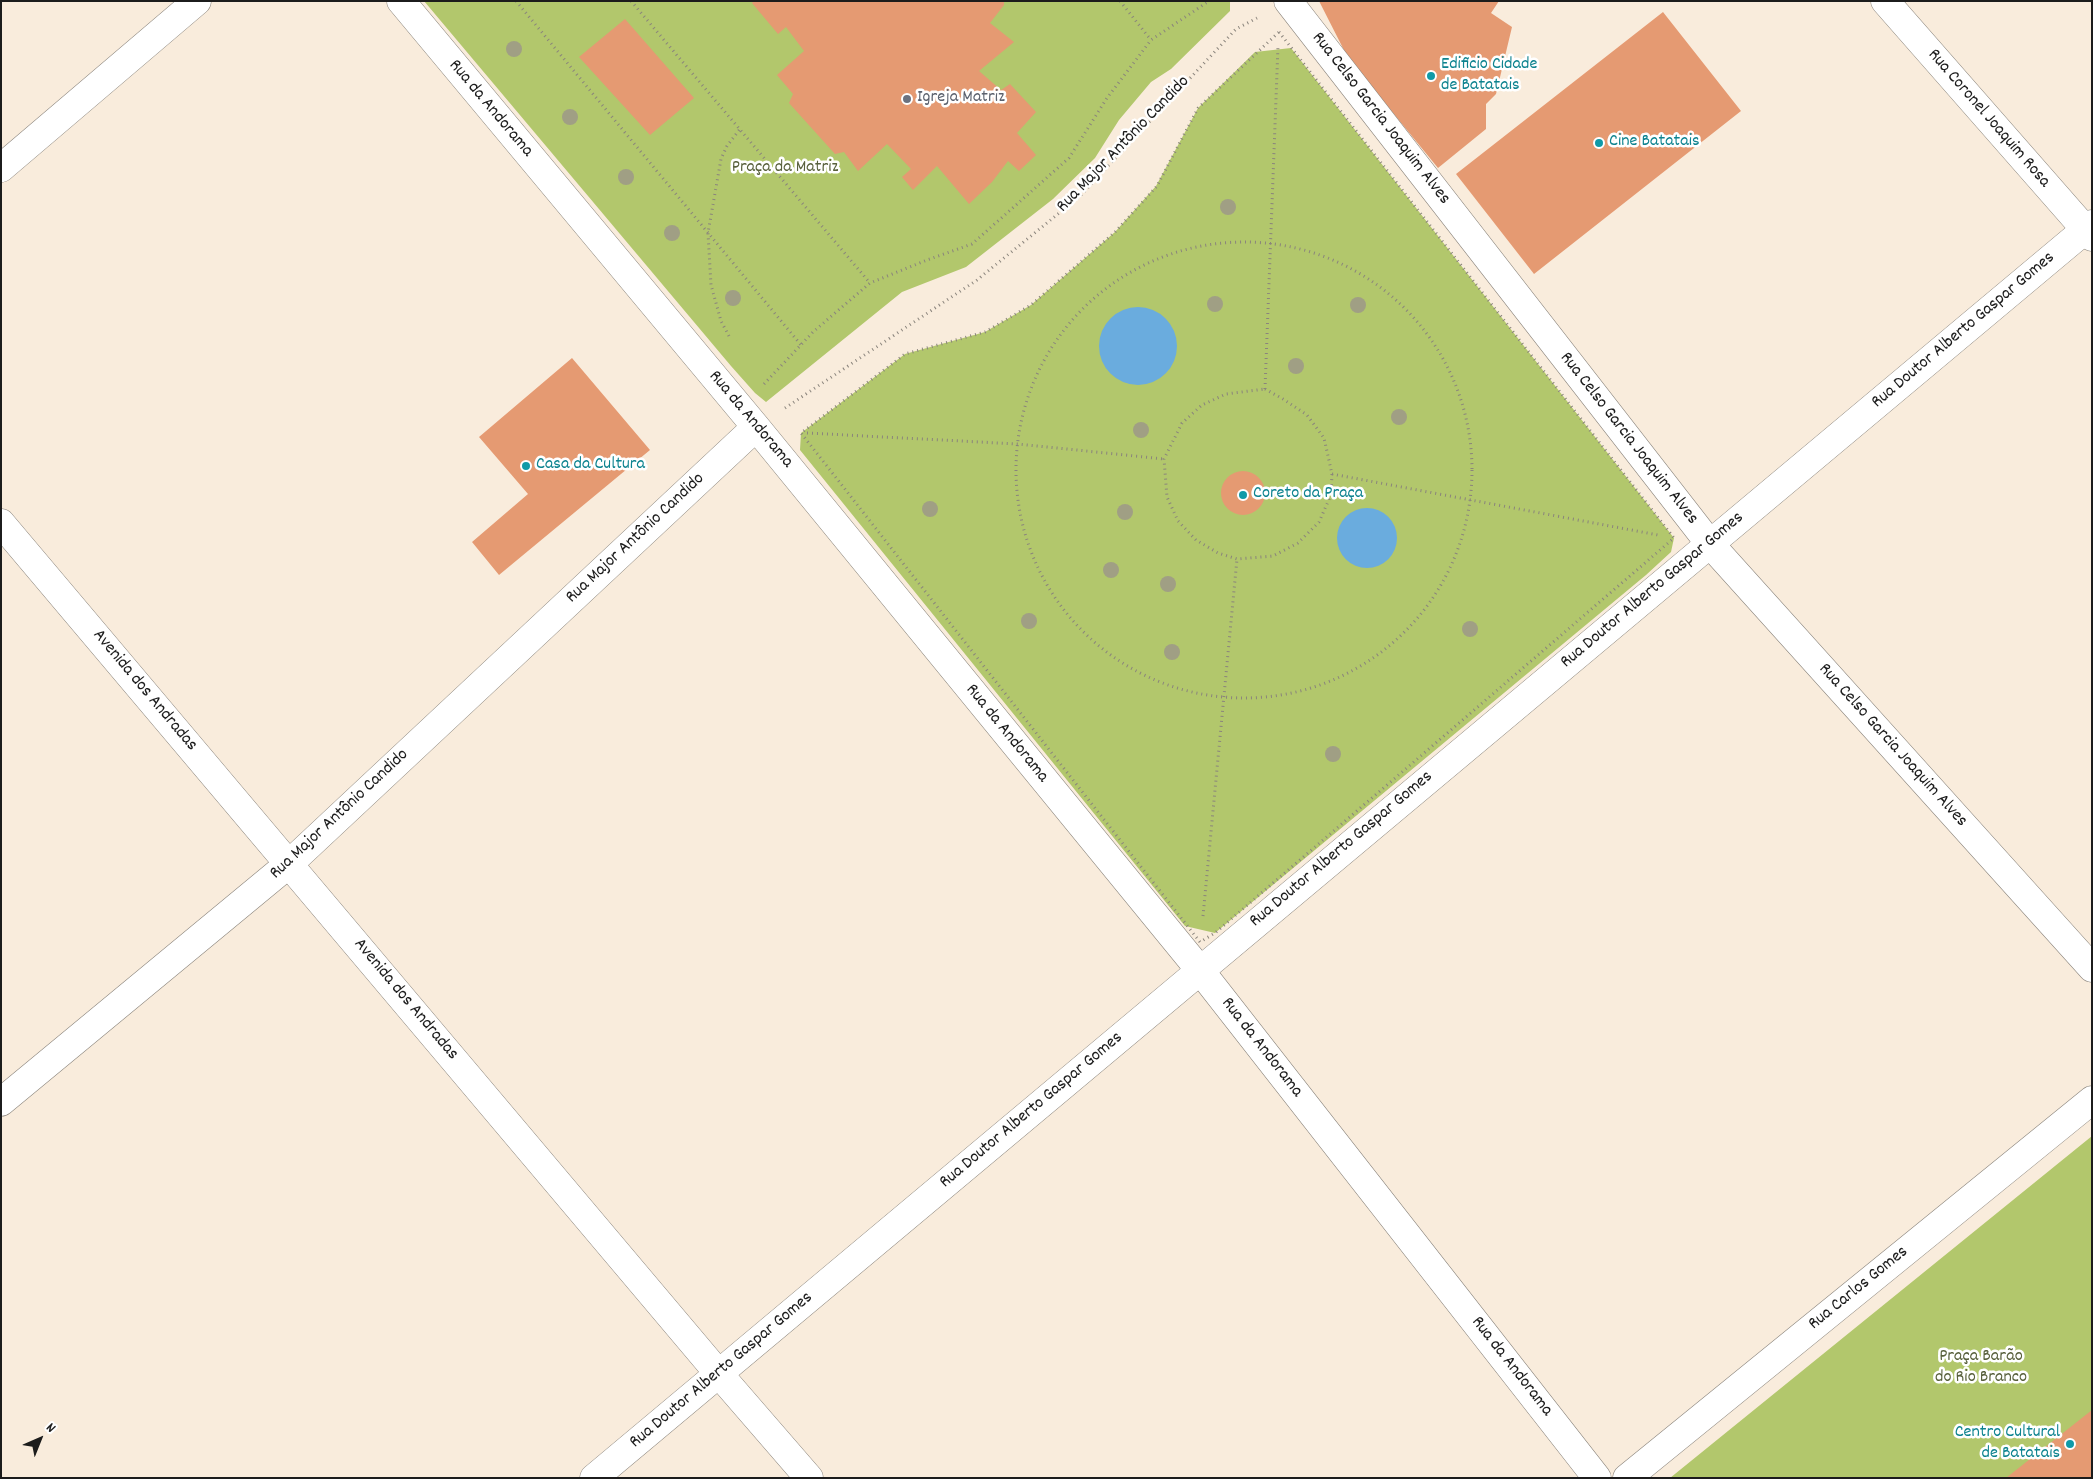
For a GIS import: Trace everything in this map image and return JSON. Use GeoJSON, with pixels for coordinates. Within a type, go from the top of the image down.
{"type":"FeatureCollection","features":[{"type":"Feature","properties":{"kind":"street"},"geometry":{"type":"LineString","coordinates":[[1,168],[197,1]]}},
{"type":"Feature","properties":{"kind":"street","name":"Rua da Andorama"},"geometry":{"type":"LineString","coordinates":[[401,1],[756,427],[1199,969],[1597,1478]]}},
{"type":"Feature","properties":{"kind":"street","name":"Rua Celso Garcia Joaquim Alves"},"geometry":{"type":"LineString","coordinates":[[1288,1],[1710,544],[2092,968]]}},
{"type":"Feature","properties":{"kind":"street","name":"Rua Coronel Joaquim Rosa"},"geometry":{"type":"LineString","coordinates":[[1885,1],[2090,230]]}},
{"type":"Feature","properties":{"kind":"street","name":"Rua Doutor Alberto Gaspar Gomes"},"geometry":{"type":"LineString","coordinates":[[594,1478],[720,1374],[1199,969],[2090,230]]}},
{"type":"Feature","properties":{"kind":"street","name":"Rua Major Antônio Candido"},"geometry":{"type":"LineString","coordinates":[[1,1102],[290,863],[756,427]]}},
{"type":"Feature","properties":{"kind":"street","name":"Avenida dos Andradas"},"geometry":{"type":"LineString","coordinates":[[1,523],[809,1478]]}},
{"type":"Feature","properties":{"kind":"street","name":"Rua Carlos Gomes"},"geometry":{"type":"LineString","coordinates":[[1627,1478],[2092,1100]]}},
{"type":"Feature","properties":{"kind":"path"},"geometry":{"type":"LineString","coordinates":[[516,1],[801,345]]}},
{"type":"Feature","properties":{"kind":"path"},"geometry":{"type":"LineString","coordinates":[[631,1],[870,283]]}},
{"type":"Feature","properties":{"kind":"path"},"geometry":{"type":"LineString","coordinates":[[1120,1],[1151,40]]}},
{"type":"Feature","properties":{"kind":"path"},"geometry":{"type":"LineString","coordinates":[[762,386],[801,345],[870,283],[972,244],[1069,158],[1107,98],[1151,40],[1209,1]]}},
{"type":"Feature","properties":{"kind":"path","name":"Rua Major Antônio Candido"},"geometry":{"type":"LineString","coordinates":[[756,427],[977,280],[1080,196],[1236,30],[1261,15]]}},
{"type":"Feature","properties":{"kind":"path"},"geometry":{"type":"LineString","coordinates":[[1264,389],[1272,245],[1278,32]]}},
{"type":"Feature","properties":{"kind":"path"},"geometry":{"type":"LineString","coordinates":[[801,433],[905,354],[985,332],[1031,305],[1115,232],[1156,186],[1198,108],[1278,32]]}},
{"type":"Feature","properties":{"kind":"path"},"geometry":{"type":"LineString","coordinates":[[1278,32],[1674,538]]}},
{"type":"Feature","properties":{"kind":"path"},"geometry":{"type":"LineString","coordinates":[[730,338],[721,321],[712,284],[708,233],[721,159],[727,146],[740,129]]}},
{"type":"Feature","properties":{"kind":"path"},"geometry":{"type":"LineString","coordinates":[[1228,240],[1272,245],[1304,248],[1373,280],[1428,332],[1463,399],[1474,474],[1461,548],[1425,614],[1368,664],[1299,694],[1223,695],[1150,680],[1087,637],[1041,577],[1017,504],[1018,428],[1043,357],[1091,298],[1155,258],[1228,240]]}},
{"type":"Feature","properties":{"kind":"path"},"geometry":{"type":"LineString","coordinates":[[1264,389],[1307,415],[1324,438],[1332,474],[1331,496],[1319,522],[1298,543],[1273,556],[1237,559],[1218,553],[1196,540],[1178,521],[1167,497],[1164,459],[1182,423],[1202,405],[1226,394],[1264,389]]}},
{"type":"Feature","properties":{"kind":"path"},"geometry":{"type":"LineString","coordinates":[[801,433],[1018,444],[1164,459]]}},
{"type":"Feature","properties":{"kind":"path"},"geometry":{"type":"LineString","coordinates":[[801,433],[1200,942]]}},
{"type":"Feature","properties":{"kind":"path"},"geometry":{"type":"LineString","coordinates":[[1332,474],[1674,538]]}},
{"type":"Feature","properties":{"kind":"path"},"geometry":{"type":"LineString","coordinates":[[1200,942],[1215,933],[1674,538]]}},
{"type":"Feature","properties":{"kind":"path"},"geometry":{"type":"LineString","coordinates":[[1202,922],[1237,559]]}},
{"type":"Feature","properties":{"kind":"path"},"geometry":{"type":"LineString","coordinates":[[1200,942],[1201,932]]}},
{"type":"Feature","properties":{"kind":"green space","name":"Praça da Matriz"},"geometry":{"type":"Polygon","coordinates":[[[424,1],[1230,1],[1230,11],[1171,69],[1151,82],[1119,120],[1095,158],[1053,199],[966,267],[902,292],[766,402],[755,393],[731,366],[424,1]]]}},
{"type":"Feature","properties":{"kind":"green space"},"geometry":{"type":"Polygon","coordinates":[[[1291,48],[1674,538],[1671,552],[1646,575],[1215,933],[1185,926],[800,450],[801,433],[905,354],[985,332],[1031,305],[1115,232],[1156,186],[1198,108],[1255,52],[1291,48]]]}},
{"type":"Feature","properties":{"kind":"green space","name":"Praça Barão do Rio Branco"},"geometry":{"type":"Polygon","coordinates":[[[2092,1136],[2092,1423],[2021,1478],[1670,1478],[2092,1136]]]}},
{"type":"Feature","properties":{"kind":"water"},"geometry":{"type":"Polygon","coordinates":[[[1138,307],[1153,310],[1166,318],[1174,331],[1177,346],[1174,361],[1166,374],[1153,382],[1138,385],[1123,382],[1110,374],[1102,361],[1099,346],[1102,331],[1110,318],[1123,310],[1138,307]]]}},
{"type":"Feature","properties":{"kind":"water"},"geometry":{"type":"Polygon","coordinates":[[[1367,508],[1384,513],[1392,521],[1397,538],[1392,555],[1384,563],[1367,568],[1350,563],[1342,555],[1337,538],[1342,521],[1350,513],[1367,508]]]}},
{"type":"Feature","properties":{"kind":"building","name":"Igreja Matriz"},"geometry":{"type":"Polygon","coordinates":[[[754,1],[1004,1],[1004,5],[990,23],[1014,42],[979,71],[1001,90],[1010,84],[1036,112],[1017,133],[1036,155],[1019,171],[1008,161],[992,182],[969,204],[937,166],[913,190],[902,177],[911,169],[887,144],[858,171],[844,152],[835,154],[789,103],[793,94],[777,75],[804,51],[786,27],[778,34],[752,3],[754,1]]]}},
{"type":"Feature","properties":{"kind":"building","name":"Edificio Cidade de Batatais"},"geometry":{"type":"Polygon","coordinates":[[[1319,1],[1499,1],[1491,13],[1512,27],[1496,94],[1486,104],[1486,129],[1438,168],[1348,58],[1319,1]]]}},
{"type":"Feature","properties":{"kind":"building","name":"Cine Batatais"},"geometry":{"type":"Polygon","coordinates":[[[1663,12],[1741,111],[1534,274],[1456,174],[1663,12]]]}},
{"type":"Feature","properties":{"kind":"building"},"geometry":{"type":"Polygon","coordinates":[[[625,19],[694,98],[650,135],[579,57],[625,19]]]}},
{"type":"Feature","properties":{"kind":"building"},"geometry":{"type":"Polygon","coordinates":[[[572,358],[650,450],[499,575],[472,542],[528,494],[479,437],[572,358]]]}},
{"type":"Feature","properties":{"kind":"building","name":"Coreto da Praça"},"geometry":{"type":"Polygon","coordinates":[[[1243,471],[1255,475],[1261,481],[1265,493],[1261,505],[1255,511],[1243,515],[1231,511],[1225,505],[1221,493],[1225,481],[1231,475],[1243,471]]]}},
{"type":"Feature","properties":{"kind":"building","name":"Centro Cultural de Batatais"},"geometry":{"type":"Polygon","coordinates":[[[2092,1410],[2092,1478],[2006,1478],[2092,1410]]]}},
{"type":"Feature","properties":{"kind":"place","name":"Edificio Cidade de Batatais"},"geometry":{"type":"Point","coordinates":[1431,76]}},
{"type":"Feature","properties":{"kind":"place","name":"Igreja Matriz"},"geometry":{"type":"Point","coordinates":[907,99]}},
{"type":"Feature","properties":{"kind":"place","name":"Cine Batatais"},"geometry":{"type":"Point","coordinates":[1599,143]}},
{"type":"Feature","properties":{"kind":"place","name":"Casa da Cultura"},"geometry":{"type":"Point","coordinates":[526,466]}},
{"type":"Feature","properties":{"kind":"place","name":"Coreto da Praça"},"geometry":{"type":"Point","coordinates":[1243,495]}},
{"type":"Feature","properties":{"kind":"place","name":"Centro Cultural de Batatais"},"geometry":{"type":"Point","coordinates":[2070,1444]}}]}
